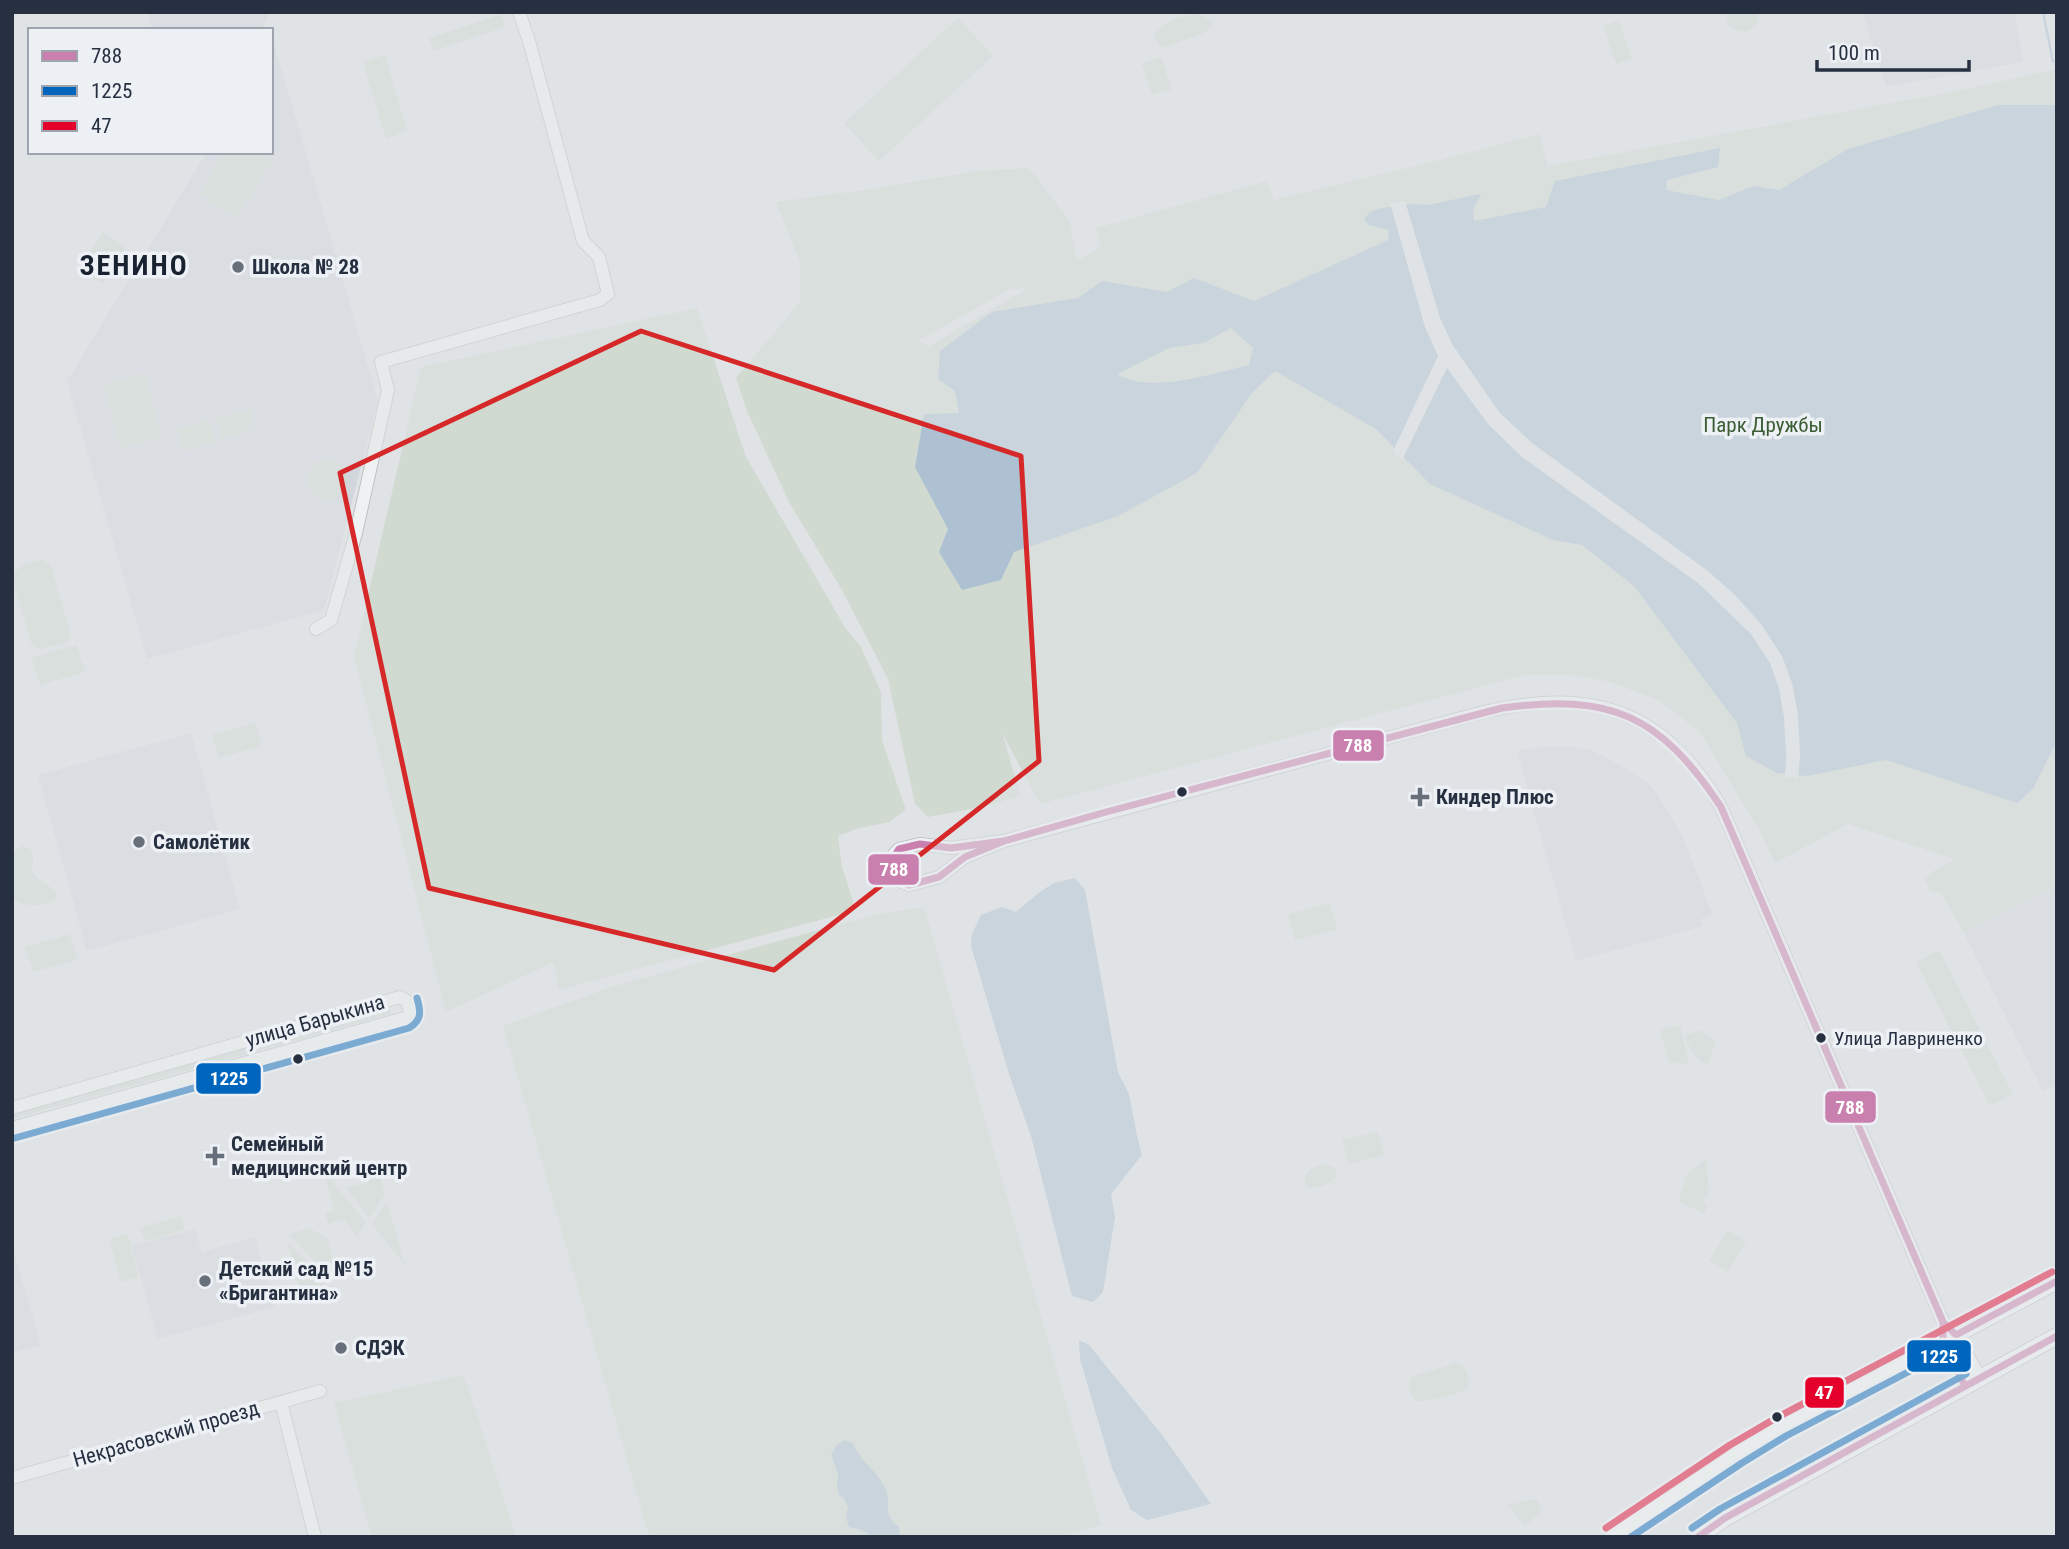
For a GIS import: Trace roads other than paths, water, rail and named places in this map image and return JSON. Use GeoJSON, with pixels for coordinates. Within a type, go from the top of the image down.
{"type":"FeatureCollection","features":[{"type":"Feature","properties":{"kind":"main road"},"geometry":{"type":"LineString","coordinates":[[1612,1537],[1759,1440],[2057,1281]]}},
{"type":"Feature","properties":{"kind":"main road"},"geometry":{"type":"LineString","coordinates":[[1698,1537],[1725,1518],[2057,1336]]}},
{"type":"Feature","properties":{"kind":"street"},"geometry":{"type":"LineString","coordinates":[[316,629],[331,620],[356,533],[388,390],[381,362],[600,300],[608,294],[599,257],[583,242],[519,12]]}},
{"type":"Feature","properties":{"kind":"street"},"geometry":{"type":"LineString","coordinates":[[1004,841],[951,848],[920,844],[897,850],[891,861],[897,880],[909,884],[942,876],[965,858],[1004,841],[1511,706],[1568,701],[1595,705],[1630,717],[1660,735],[1684,755],[1721,807],[1943,1322],[1965,1386]]}},
{"type":"Feature","properties":{"kind":"street","name":"улица Барыкина"},"geometry":{"type":"LineString","coordinates":[[12,1108],[400,997],[407,1001],[410,1011],[405,1018],[12,1128]]}},
{"type":"Feature","properties":{"kind":"street"},"geometry":{"type":"LineString","coordinates":[[1949,1338],[1980,1378]]}},
{"type":"Feature","properties":{"kind":"street","name":"Некрасовский проезд"},"geometry":{"type":"LineString","coordinates":[[12,1478],[320,1391]]}},
{"type":"Feature","properties":{"kind":"street"},"geometry":{"type":"LineString","coordinates":[[281,1402],[315,1537]]}},
{"type":"Feature","properties":{"kind":"water","name":"Парк Дружбы"},"geometry":{"type":"Polygon","coordinates":[[[1998,105],[2057,105],[2057,741],[2033,789],[2017,803],[1886,760],[1807,776],[1777,773],[1746,756],[1737,723],[1634,586],[1582,545],[1553,540],[1430,484],[1376,429],[1275,371],[1252,393],[1197,473],[1118,516],[1014,552],[1001,580],[962,590],[939,552],[948,529],[915,467],[924,414],[959,413],[955,391],[938,379],[940,351],[992,312],[1078,298],[1102,281],[1167,292],[1194,278],[1254,301],[1388,240],[1389,230],[1368,225],[1364,219],[1370,212],[1382,208],[1427,205],[1481,194],[1473,210],[1474,221],[1546,207],[1555,181],[1720,148],[1718,167],[1667,180],[1666,190],[1719,200],[1753,186],[1779,190],[1848,149],[1998,105]],[[1231,328],[1203,343],[1169,348],[1117,374],[1147,383],[1201,377],[1249,365],[1253,348],[1231,328]]]}},
{"type":"Feature","properties":{"kind":"water"},"geometry":{"type":"Polygon","coordinates":[[[1075,878],[1085,890],[1118,1072],[1129,1094],[1142,1155],[1111,1194],[1115,1217],[1103,1292],[1093,1302],[1072,1296],[1031,1136],[1009,1074],[971,946],[972,934],[981,915],[1002,907],[1016,912],[1054,883],[1075,878]]]}},
{"type":"Feature","properties":{"kind":"water"},"geometry":{"type":"Polygon","coordinates":[[[1079,1340],[1089,1345],[1163,1436],[1211,1504],[1147,1520],[1131,1510],[1112,1468],[1080,1359],[1079,1340]]]}},
{"type":"Feature","properties":{"kind":"water"},"geometry":{"type":"Polygon","coordinates":[[[844,1440],[853,1443],[860,1456],[882,1482],[888,1499],[888,1512],[899,1527],[900,1537],[874,1537],[849,1527],[846,1517],[848,1507],[844,1498],[839,1495],[838,1474],[831,1455],[836,1446],[844,1440]]]}},
{"type":"Feature","properties":{"kind":"waterway"},"geometry":{"type":"LineString","coordinates":[[2043,12],[2053,62]]}},
{"type":"Feature","properties":{"kind":"place","name":"Школа № 28"},"geometry":{"type":"Point","coordinates":[238,267]}},
{"type":"Feature","properties":{"kind":"place","name":"Киндер Плюс"},"geometry":{"type":"Point","coordinates":[1420,797]}},
{"type":"Feature","properties":{"kind":"place","name":"Самолётик"},"geometry":{"type":"Point","coordinates":[139,842]}},
{"type":"Feature","properties":{"kind":"place","name":"Улица Лавриненко"},"geometry":{"type":"Point","coordinates":[1821,1038]}},
{"type":"Feature","properties":{"kind":"place","name":"Семейный медицинский центр"},"geometry":{"type":"Point","coordinates":[215,1156]}},
{"type":"Feature","properties":{"kind":"place","name":"Детский сад №15 «Бригантина»"},"geometry":{"type":"Point","coordinates":[205,1281]}},
{"type":"Feature","properties":{"kind":"place","name":"СДЭК"},"geometry":{"type":"Point","coordinates":[341,1348]}},
{"type":"Feature","properties":{"kind":"district","name":"ЗЕНИНО"},"geometry":{"type":"Point","coordinates":[134,265]}}]}
